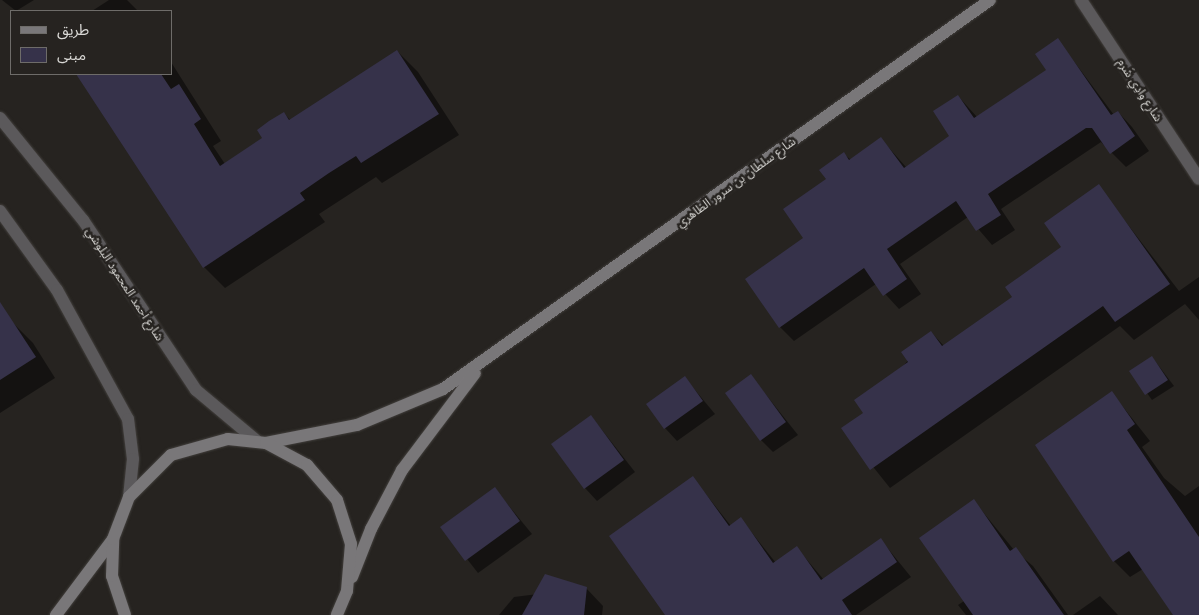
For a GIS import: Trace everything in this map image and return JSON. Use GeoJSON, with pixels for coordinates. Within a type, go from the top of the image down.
{"type":"FeatureCollection","features":[{"type":"Feature","properties":{"kind":"street","name":"شارع سلطان بن سرور الظاهري"},"geometry":{"type":"LineString","coordinates":[[262,442],[357,425],[401,409],[482,364],[990,0]]}},
{"type":"Feature","properties":{"kind":"street","name":"شارع وادِي شَرم"},"geometry":{"type":"LineString","coordinates":[[1081,0],[1199,179]]}},
{"type":"Feature","properties":{"kind":"street","name":"شارع أحمد المحمود البلوشي"},"geometry":{"type":"LineString","coordinates":[[0,118],[83,220],[196,390],[262,442]]}},
{"type":"Feature","properties":{"kind":"street"},"geometry":{"type":"LineString","coordinates":[[0,211],[57,290],[128,419],[133,459],[129,497],[113,539],[56,615]]}},
{"type":"Feature","properties":{"kind":"street","name":"شارع سلطان بن سرور الظاهري"},"geometry":{"type":"LineString","coordinates":[[338,614],[370,528],[402,470],[482,364]]}},
{"type":"Feature","properties":{"kind":"street"},"geometry":{"type":"LineString","coordinates":[[129,497],[171,455],[228,439],[262,442],[307,465],[337,500],[351,544],[347,591]]}},
{"type":"Feature","properties":{"kind":"street"},"geometry":{"type":"LineString","coordinates":[[113,539],[112,576],[125,615]]}},
{"type":"Feature","properties":{"kind":"building"},"geometry":{"type":"Polygon","coordinates":[[[1058,38],[1111,115],[1118,111],[1135,136],[1110,154],[1092,128],[1086,128],[988,194],[1001,215],[976,231],[956,201],[887,249],[907,279],[883,296],[864,268],[779,328],[745,279],[803,238],[783,209],[826,179],[819,170],[844,152],[849,160],[881,137],[904,168],[949,136],[933,111],[958,95],[974,118],[1046,70],[1035,54],[1058,38]]]}},
{"type":"Feature","properties":{"kind":"building"},"geometry":{"type":"Polygon","coordinates":[[[397,50],[439,114],[361,163],[356,156],[329,173],[300,193],[305,200],[203,268],[77,75],[162,75],[171,89],[179,84],[201,119],[194,124],[220,166],[262,138],[257,130],[269,121],[284,112],[289,120],[397,50]]]}},
{"type":"Feature","properties":{"kind":"building"},"geometry":{"type":"Polygon","coordinates":[[[1099,184],[1170,284],[1115,322],[1103,306],[870,470],[841,428],[863,413],[854,400],[908,362],[901,352],[931,331],[942,346],[1012,297],[1005,287],[1061,247],[1044,223],[1099,184]]]}},
{"type":"Feature","properties":{"kind":"building"},"geometry":{"type":"Polygon","coordinates":[[[0,302],[36,357],[0,380],[0,302]]]}},
{"type":"Feature","properties":{"kind":"building"},"geometry":{"type":"Polygon","coordinates":[[[1152,356],[1168,380],[1145,395],[1129,371],[1152,356]]]}},
{"type":"Feature","properties":{"kind":"building"},"geometry":{"type":"Polygon","coordinates":[[[751,374],[786,422],[760,441],[725,393],[751,374]]]}},
{"type":"Feature","properties":{"kind":"building"},"geometry":{"type":"Polygon","coordinates":[[[685,376],[703,401],[664,429],[646,404],[685,376]]]}},
{"type":"Feature","properties":{"kind":"building"},"geometry":{"type":"Polygon","coordinates":[[[1112,391],[1135,424],[1127,430],[1199,537],[1199,615],[1173,615],[1129,551],[1113,562],[1035,445],[1112,391]]]}},
{"type":"Feature","properties":{"kind":"building"},"geometry":{"type":"Polygon","coordinates":[[[591,415],[624,460],[584,489],[551,444],[591,415]]]}},
{"type":"Feature","properties":{"kind":"building"},"geometry":{"type":"Polygon","coordinates":[[[693,476],[729,526],[741,517],[773,563],[797,546],[821,580],[881,538],[897,562],[842,600],[852,615],[665,615],[609,536],[693,476]]]}},
{"type":"Feature","properties":{"kind":"building"},"geometry":{"type":"Polygon","coordinates":[[[495,487],[520,521],[465,561],[440,527],[495,487]]]}},
{"type":"Feature","properties":{"kind":"building"},"geometry":{"type":"Polygon","coordinates":[[[974,499],[1010,551],[1016,547],[1064,615],[973,615],[919,538],[974,499]]]}},
{"type":"Feature","properties":{"kind":"building"},"geometry":{"type":"Polygon","coordinates":[[[545,574],[587,587],[584,615],[522,615],[545,574]]]}}]}
